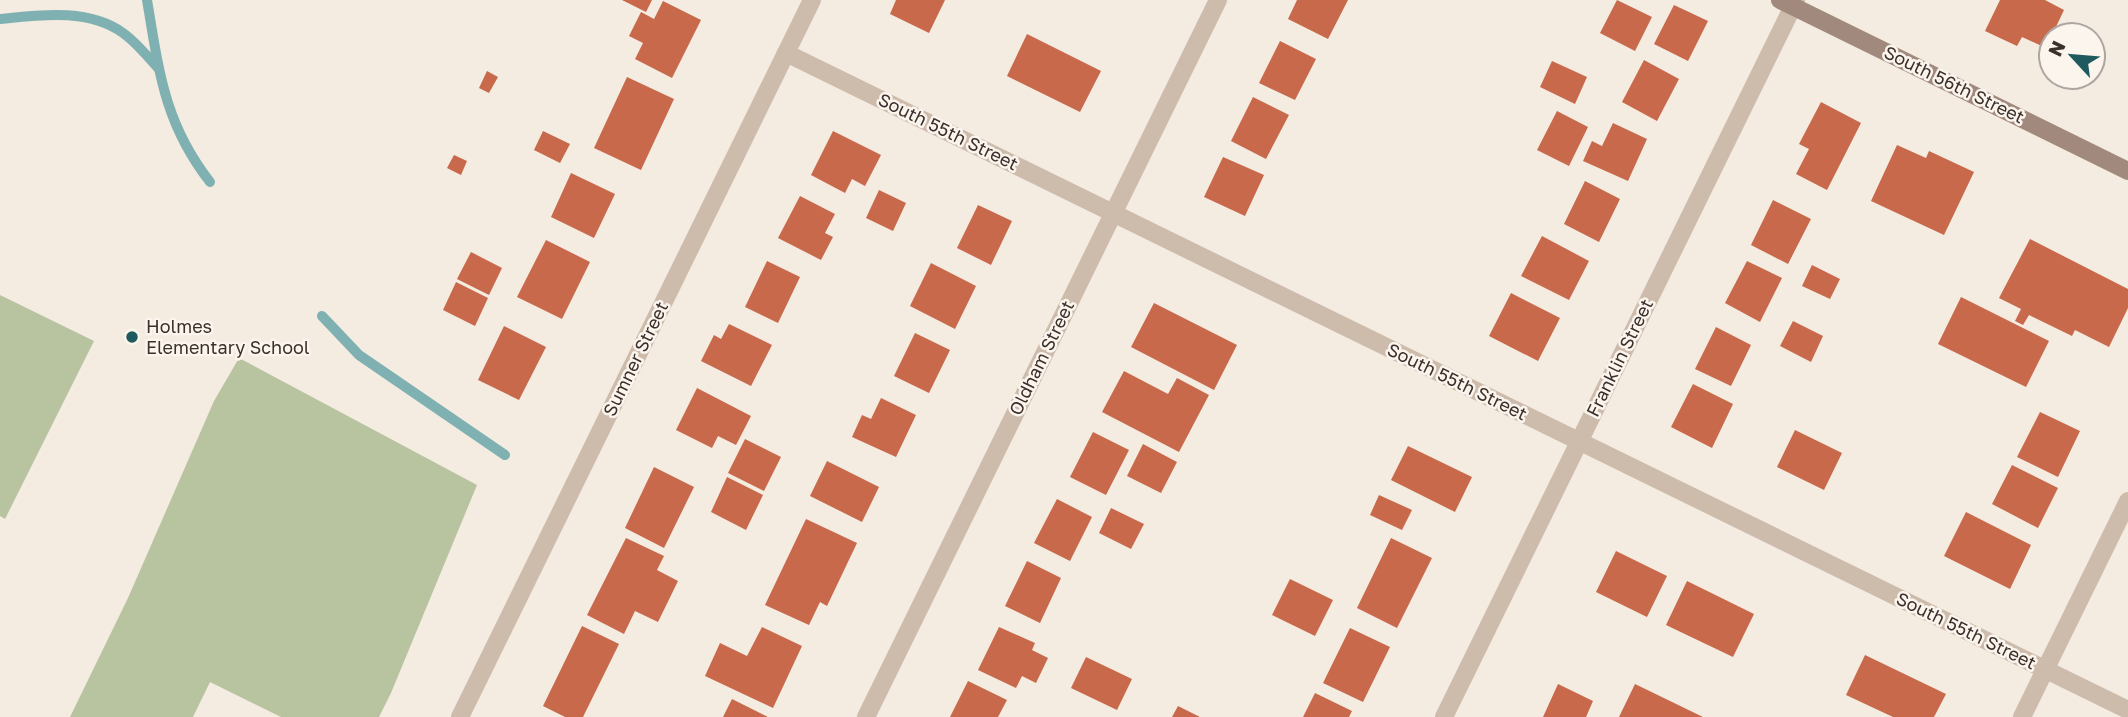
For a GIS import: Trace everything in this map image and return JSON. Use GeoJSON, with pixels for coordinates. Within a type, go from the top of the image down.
{"type":"FeatureCollection","features":[{"type":"Feature","properties":{"kind":"main road","name":"South 56th Street"},"geometry":{"type":"LineString","coordinates":[[1789,2],[2128,171]]}},
{"type":"Feature","properties":{"kind":"street","name":"Sumner Street"},"geometry":{"type":"LineString","coordinates":[[460,717],[812,0]]}},
{"type":"Feature","properties":{"kind":"street","name":"Oldham Street"},"geometry":{"type":"LineString","coordinates":[[866,717],[1218,0]]}},
{"type":"Feature","properties":{"kind":"street","name":"Franklin Street"},"geometry":{"type":"LineString","coordinates":[[1444,717],[1789,2]]}},
{"type":"Feature","properties":{"kind":"street","name":"South 55th Street"},"geometry":{"type":"LineString","coordinates":[[786,53],[2128,710]]}},
{"type":"Feature","properties":{"kind":"street"},"geometry":{"type":"LineString","coordinates":[[2022,717],[2128,501]]}},
{"type":"Feature","properties":{"kind":"green space"},"geometry":{"type":"Polygon","coordinates":[[[0,295],[94,341],[5,519],[0,516],[0,295]]]}},
{"type":"Feature","properties":{"kind":"green space"},"geometry":{"type":"Polygon","coordinates":[[[239,358],[477,485],[391,693],[379,717],[281,717],[210,682],[193,717],[70,717],[128,598],[214,401],[239,358]]]}},
{"type":"Feature","properties":{"kind":"building"},"geometry":{"type":"Polygon","coordinates":[[[622,0],[652,0],[646,12],[622,0]]]}},
{"type":"Feature","properties":{"kind":"building"},"geometry":{"type":"Polygon","coordinates":[[[896,0],[945,0],[929,33],[890,14],[896,0]]]}},
{"type":"Feature","properties":{"kind":"building"},"geometry":{"type":"Polygon","coordinates":[[[1297,0],[1348,0],[1328,39],[1288,19],[1297,0]]]}},
{"type":"Feature","properties":{"kind":"building"},"geometry":{"type":"Polygon","coordinates":[[[1617,0],[1652,17],[1635,51],[1600,33],[1617,0]]]}},
{"type":"Feature","properties":{"kind":"building"},"geometry":{"type":"Polygon","coordinates":[[[2000,0],[2045,0],[2064,10],[2059,21],[2037,21],[2037,44],[2022,37],[2017,46],[1985,31],[2000,0]]]}},
{"type":"Feature","properties":{"kind":"building"},"geometry":{"type":"Polygon","coordinates":[[[663,1],[701,20],[672,78],[635,59],[643,43],[629,36],[641,12],[654,19],[663,1]]]}},
{"type":"Feature","properties":{"kind":"building"},"geometry":{"type":"Polygon","coordinates":[[[1674,5],[1708,21],[1688,61],[1654,44],[1674,5]]]}},
{"type":"Feature","properties":{"kind":"building"},"geometry":{"type":"Polygon","coordinates":[[[1027,34],[1101,71],[1080,112],[1007,76],[1027,34]]]}},
{"type":"Feature","properties":{"kind":"building"},"geometry":{"type":"Polygon","coordinates":[[[1280,41],[1316,59],[1295,100],[1259,83],[1280,41]]]}},
{"type":"Feature","properties":{"kind":"building"},"geometry":{"type":"Polygon","coordinates":[[[1644,60],[1679,79],[1657,121],[1622,102],[1644,60]]]}},
{"type":"Feature","properties":{"kind":"building"},"geometry":{"type":"Polygon","coordinates":[[[1552,61],[1587,77],[1575,104],[1540,87],[1552,61]]]}},
{"type":"Feature","properties":{"kind":"building"},"geometry":{"type":"Polygon","coordinates":[[[487,71],[498,77],[489,93],[479,88],[487,71]]]}},
{"type":"Feature","properties":{"kind":"building"},"geometry":{"type":"Polygon","coordinates":[[[627,77],[674,99],[641,170],[594,148],[627,77]]]}},
{"type":"Feature","properties":{"kind":"building"},"geometry":{"type":"Polygon","coordinates":[[[1253,97],[1289,115],[1266,159],[1231,141],[1253,97]]]}},
{"type":"Feature","properties":{"kind":"building"},"geometry":{"type":"Polygon","coordinates":[[[1821,102],[1861,123],[1827,190],[1796,174],[1809,149],[1799,144],[1821,102]]]}},
{"type":"Feature","properties":{"kind":"building"},"geometry":{"type":"Polygon","coordinates":[[[1557,111],[1588,127],[1569,166],[1537,150],[1557,111]]]}},
{"type":"Feature","properties":{"kind":"building"},"geometry":{"type":"Polygon","coordinates":[[[1613,123],[1647,139],[1628,181],[1583,161],[1592,141],[1602,146],[1613,123]]]}},
{"type":"Feature","properties":{"kind":"building"},"geometry":{"type":"Polygon","coordinates":[[[543,131],[570,144],[560,163],[534,150],[543,131]]]}},
{"type":"Feature","properties":{"kind":"building"},"geometry":{"type":"Polygon","coordinates":[[[833,131],[881,155],[865,186],[852,179],[845,193],[811,175],[833,131]]]}},
{"type":"Feature","properties":{"kind":"building"},"geometry":{"type":"Polygon","coordinates":[[[1897,145],[1926,158],[1929,151],[1974,172],[1944,235],[1871,201],[1897,145]]]}},
{"type":"Feature","properties":{"kind":"building"},"geometry":{"type":"Polygon","coordinates":[[[454,155],[467,161],[461,175],[447,168],[454,155]]]}},
{"type":"Feature","properties":{"kind":"building"},"geometry":{"type":"Polygon","coordinates":[[[1223,157],[1264,175],[1245,216],[1204,197],[1223,157]]]}},
{"type":"Feature","properties":{"kind":"building"},"geometry":{"type":"Polygon","coordinates":[[[571,173],[615,194],[594,238],[551,217],[571,173]]]}},
{"type":"Feature","properties":{"kind":"building"},"geometry":{"type":"Polygon","coordinates":[[[1585,181],[1620,199],[1599,242],[1564,224],[1585,181]]]}},
{"type":"Feature","properties":{"kind":"building"},"geometry":{"type":"Polygon","coordinates":[[[879,190],[906,203],[893,231],[866,218],[879,190]]]}},
{"type":"Feature","properties":{"kind":"building"},"geometry":{"type":"Polygon","coordinates":[[[800,196],[835,214],[825,233],[833,237],[821,260],[778,238],[800,196]]]}},
{"type":"Feature","properties":{"kind":"building"},"geometry":{"type":"Polygon","coordinates":[[[1773,200],[1811,219],[1788,264],[1751,245],[1773,200]]]}},
{"type":"Feature","properties":{"kind":"building"},"geometry":{"type":"Polygon","coordinates":[[[978,205],[1012,221],[991,265],[957,248],[978,205]]]}},
{"type":"Feature","properties":{"kind":"building"},"geometry":{"type":"Polygon","coordinates":[[[1542,236],[1589,261],[1569,300],[1521,276],[1542,236]]]}},
{"type":"Feature","properties":{"kind":"building"},"geometry":{"type":"Polygon","coordinates":[[[2030,239],[2128,289],[2128,308],[2109,347],[2075,330],[2072,336],[2029,315],[2023,325],[2015,321],[2021,309],[1999,298],[2030,239]]]}},
{"type":"Feature","properties":{"kind":"building"},"geometry":{"type":"Polygon","coordinates":[[[546,240],[590,262],[562,319],[517,297],[546,240]]]}},
{"type":"Feature","properties":{"kind":"building"},"geometry":{"type":"Polygon","coordinates":[[[471,252],[502,268],[489,295],[457,279],[471,252]]]}},
{"type":"Feature","properties":{"kind":"building"},"geometry":{"type":"Polygon","coordinates":[[[767,261],[800,277],[778,323],[745,307],[767,261]]]}},
{"type":"Feature","properties":{"kind":"building"},"geometry":{"type":"Polygon","coordinates":[[[1747,261],[1782,278],[1760,322],[1725,303],[1747,261]]]}},
{"type":"Feature","properties":{"kind":"building"},"geometry":{"type":"Polygon","coordinates":[[[931,263],[976,286],[955,329],[910,306],[931,263]]]}},
{"type":"Feature","properties":{"kind":"building"},"geometry":{"type":"Polygon","coordinates":[[[1812,265],[1840,279],[1830,299],[1802,286],[1812,265]]]}},
{"type":"Feature","properties":{"kind":"building"},"geometry":{"type":"Polygon","coordinates":[[[456,282],[488,298],[475,326],[443,310],[456,282]]]}},
{"type":"Feature","properties":{"kind":"building"},"geometry":{"type":"Polygon","coordinates":[[[1511,293],[1560,318],[1538,361],[1489,336],[1511,293]]]}},
{"type":"Feature","properties":{"kind":"building"},"geometry":{"type":"Polygon","coordinates":[[[1961,297],[2049,341],[2026,387],[1938,344],[1961,297]]]}},
{"type":"Feature","properties":{"kind":"building"},"geometry":{"type":"Polygon","coordinates":[[[1154,303],[1237,345],[1214,390],[1131,347],[1154,303]]]}},
{"type":"Feature","properties":{"kind":"building"},"geometry":{"type":"Polygon","coordinates":[[[1793,321],[1823,336],[1811,362],[1780,346],[1793,321]]]}},
{"type":"Feature","properties":{"kind":"building"},"geometry":{"type":"Polygon","coordinates":[[[729,324],[772,345],[751,386],[701,361],[714,335],[721,339],[729,324]]]}},
{"type":"Feature","properties":{"kind":"building"},"geometry":{"type":"Polygon","coordinates":[[[504,326],[546,347],[519,400],[478,380],[504,326]]]}},
{"type":"Feature","properties":{"kind":"building"},"geometry":{"type":"Polygon","coordinates":[[[1716,327],[1751,345],[1731,386],[1695,369],[1716,327]]]}},
{"type":"Feature","properties":{"kind":"building"},"geometry":{"type":"Polygon","coordinates":[[[915,333],[950,350],[929,393],[894,376],[915,333]]]}},
{"type":"Feature","properties":{"kind":"building"},"geometry":{"type":"Polygon","coordinates":[[[1124,371],[1168,394],[1177,378],[1209,395],[1179,452],[1102,412],[1124,371]]]}},
{"type":"Feature","properties":{"kind":"building"},"geometry":{"type":"Polygon","coordinates":[[[1693,384],[1733,404],[1712,448],[1671,427],[1693,384]]]}},
{"type":"Feature","properties":{"kind":"building"},"geometry":{"type":"Polygon","coordinates":[[[697,388],[751,416],[736,445],[718,436],[712,448],[676,430],[697,388]]]}},
{"type":"Feature","properties":{"kind":"building"},"geometry":{"type":"Polygon","coordinates":[[[881,398],[916,415],[896,457],[852,437],[862,415],[871,419],[881,398]]]}},
{"type":"Feature","properties":{"kind":"building"},"geometry":{"type":"Polygon","coordinates":[[[2040,412],[2080,431],[2058,477],[2017,457],[2040,412]]]}},
{"type":"Feature","properties":{"kind":"building"},"geometry":{"type":"Polygon","coordinates":[[[1795,430],[1842,453],[1824,490],[1777,467],[1795,430]]]}},
{"type":"Feature","properties":{"kind":"building"},"geometry":{"type":"Polygon","coordinates":[[[1093,432],[1129,450],[1106,495],[1070,477],[1093,432]]]}},
{"type":"Feature","properties":{"kind":"building"},"geometry":{"type":"Polygon","coordinates":[[[745,439],[781,457],[764,491],[728,473],[745,439]]]}},
{"type":"Feature","properties":{"kind":"building"},"geometry":{"type":"Polygon","coordinates":[[[1143,444],[1177,462],[1161,493],[1127,476],[1143,444]]]}},
{"type":"Feature","properties":{"kind":"building"},"geometry":{"type":"Polygon","coordinates":[[[1408,446],[1472,477],[1455,512],[1391,480],[1408,446]]]}},
{"type":"Feature","properties":{"kind":"building"},"geometry":{"type":"Polygon","coordinates":[[[827,461],[879,487],[862,522],[810,496],[827,461]]]}},
{"type":"Feature","properties":{"kind":"building"},"geometry":{"type":"Polygon","coordinates":[[[2012,465],[2058,488],[2038,528],[1992,504],[2012,465]]]}},
{"type":"Feature","properties":{"kind":"building"},"geometry":{"type":"Polygon","coordinates":[[[654,467],[694,487],[664,548],[625,528],[654,467]]]}},
{"type":"Feature","properties":{"kind":"building"},"geometry":{"type":"Polygon","coordinates":[[[727,477],[763,495],[746,530],[711,512],[727,477]]]}},
{"type":"Feature","properties":{"kind":"building"},"geometry":{"type":"Polygon","coordinates":[[[1379,495],[1412,510],[1402,530],[1370,515],[1379,495]]]}},
{"type":"Feature","properties":{"kind":"building"},"geometry":{"type":"Polygon","coordinates":[[[1057,499],[1092,517],[1070,561],[1034,543],[1057,499]]]}},
{"type":"Feature","properties":{"kind":"building"},"geometry":{"type":"Polygon","coordinates":[[[1111,508],[1144,524],[1131,549],[1099,533],[1111,508]]]}},
{"type":"Feature","properties":{"kind":"building"},"geometry":{"type":"Polygon","coordinates":[[[1966,512],[2031,545],[2010,589],[1944,556],[1966,512]]]}},
{"type":"Feature","properties":{"kind":"building"},"geometry":{"type":"Polygon","coordinates":[[[806,519],[857,543],[827,606],[820,602],[809,625],[765,605],[806,519]]]}},
{"type":"Feature","properties":{"kind":"building"},"geometry":{"type":"Polygon","coordinates":[[[626,538],[664,556],[657,570],[678,581],[658,622],[635,611],[624,634],[587,615],[626,538]]]}},
{"type":"Feature","properties":{"kind":"building"},"geometry":{"type":"Polygon","coordinates":[[[1391,538],[1432,558],[1397,628],[1357,608],[1391,538]]]}},
{"type":"Feature","properties":{"kind":"building"},"geometry":{"type":"Polygon","coordinates":[[[1616,551],[1667,576],[1647,617],[1596,592],[1616,551]]]}},
{"type":"Feature","properties":{"kind":"building"},"geometry":{"type":"Polygon","coordinates":[[[1027,561],[1061,578],[1040,623],[1005,606],[1027,561]]]}},
{"type":"Feature","properties":{"kind":"building"},"geometry":{"type":"Polygon","coordinates":[[[1290,579],[1333,600],[1315,636],[1272,615],[1290,579]]]}},
{"type":"Feature","properties":{"kind":"building"},"geometry":{"type":"Polygon","coordinates":[[[1687,581],[1754,614],[1733,657],[1666,625],[1687,581]]]}},
{"type":"Feature","properties":{"kind":"building"},"geometry":{"type":"Polygon","coordinates":[[[582,626],[619,644],[583,717],[565,717],[543,706],[582,626]]]}},
{"type":"Feature","properties":{"kind":"building"},"geometry":{"type":"Polygon","coordinates":[[[762,627],[802,646],[773,708],[705,676],[720,643],[747,656],[762,627]]]}},
{"type":"Feature","properties":{"kind":"building"},"geometry":{"type":"Polygon","coordinates":[[[999,627],[1035,643],[1032,650],[1048,658],[1036,683],[1022,676],[1016,688],[978,670],[999,627]]]}},
{"type":"Feature","properties":{"kind":"building"},"geometry":{"type":"Polygon","coordinates":[[[1350,628],[1390,647],[1363,702],[1323,683],[1350,628]]]}},
{"type":"Feature","properties":{"kind":"building"},"geometry":{"type":"Polygon","coordinates":[[[1865,655],[1946,694],[1934,717],[1893,717],[1846,695],[1865,655]]]}},
{"type":"Feature","properties":{"kind":"building"},"geometry":{"type":"Polygon","coordinates":[[[1086,657],[1132,679],[1117,710],[1071,688],[1086,657]]]}},
{"type":"Feature","properties":{"kind":"building"},"geometry":{"type":"Polygon","coordinates":[[[968,681],[1007,700],[998,717],[950,717],[968,681]]]}},
{"type":"Feature","properties":{"kind":"building"},"geometry":{"type":"Polygon","coordinates":[[[1558,684],[1593,701],[1586,717],[1543,717],[1558,684]]]}},
{"type":"Feature","properties":{"kind":"building"},"geometry":{"type":"Polygon","coordinates":[[[1635,684],[1703,717],[1619,717],[1635,684]]]}},
{"type":"Feature","properties":{"kind":"building"},"geometry":{"type":"Polygon","coordinates":[[[1315,693],[1352,711],[1349,717],[1303,717],[1315,693]]]}},
{"type":"Feature","properties":{"kind":"building"},"geometry":{"type":"Polygon","coordinates":[[[732,699],[768,717],[723,717],[732,699]]]}},
{"type":"Feature","properties":{"kind":"building"},"geometry":{"type":"Polygon","coordinates":[[[1178,706],[1200,717],[1172,717],[1178,706]]]}},
{"type":"Feature","properties":{"kind":"waterway"},"geometry":{"type":"LineString","coordinates":[[147,0],[160,73],[173,117],[182,139],[210,182]]}},
{"type":"Feature","properties":{"kind":"waterway"},"geometry":{"type":"LineString","coordinates":[[0,19],[63,15],[95,20],[128,37],[158,68]]}},
{"type":"Feature","properties":{"kind":"waterway"},"geometry":{"type":"LineString","coordinates":[[322,316],[359,355],[505,455]]}},
{"type":"Feature","properties":{"kind":"place","name":"Holmes Elementary School"},"geometry":{"type":"Point","coordinates":[132,337]}}]}
